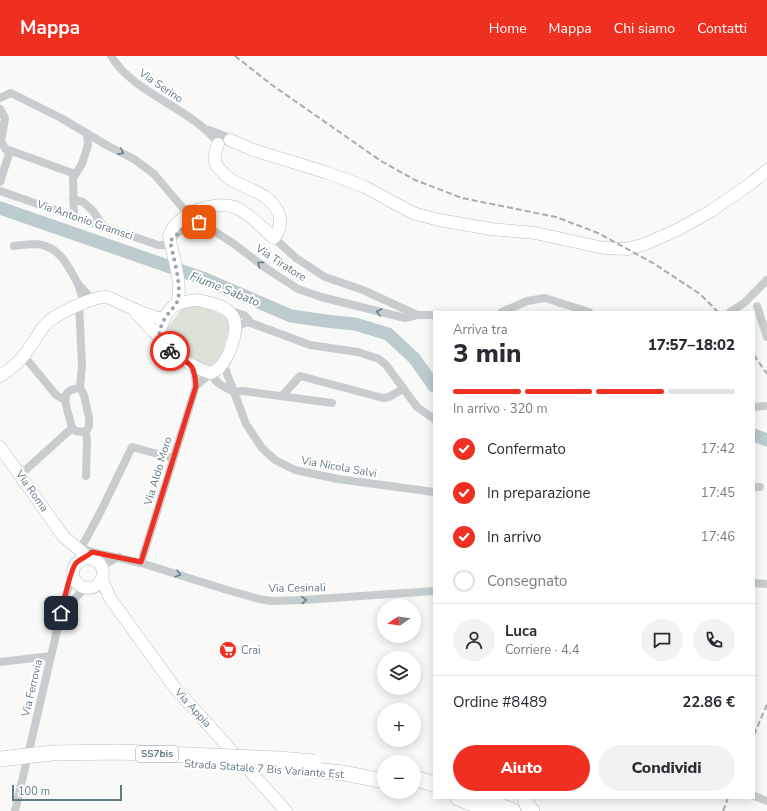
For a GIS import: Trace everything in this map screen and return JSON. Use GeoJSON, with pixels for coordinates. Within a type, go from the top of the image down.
{"type":"FeatureCollection","features":[{"type":"Feature","properties":{"kind":"highway","name":"Strada Statale 7 Bis Variante Est"},"geometry":{"type":"LineString","coordinates":[[0,759],[52,753],[120,752],[279,759],[377,780]]}},
{"type":"Feature","properties":{"kind":"highway","name":"Strada Statale 7 Bis Variante Est"},"geometry":{"type":"LineString","coordinates":[[0,767],[40,762],[101,760],[346,766],[377,772]]}},
{"type":"Feature","properties":{"kind":"highway"},"geometry":{"type":"LineString","coordinates":[[423,782],[433,791]]}},
{"type":"Feature","properties":{"kind":"highway"},"geometry":{"type":"LineString","coordinates":[[461,799],[492,811]]}},
{"type":"Feature","properties":{"kind":"highway"},"geometry":{"type":"LineString","coordinates":[[483,799],[513,811]]}},
{"type":"Feature","properties":{"kind":"highway"},"geometry":{"type":"LineString","coordinates":[[525,799],[527,805],[532,811]]}},
{"type":"Feature","properties":{"kind":"street","name":"Via Serino"},"geometry":{"type":"LineString","coordinates":[[111,56],[116,65],[128,76],[205,128],[224,143]]}},
{"type":"Feature","properties":{"kind":"street"},"geometry":{"type":"LineString","coordinates":[[0,98],[12,93],[61,118],[87,134],[134,159],[154,174],[188,214]]}},
{"type":"Feature","properties":{"kind":"street"},"geometry":{"type":"LineString","coordinates":[[0,109],[5,118],[1,142],[9,154],[0,182]]}},
{"type":"Feature","properties":{"kind":"street"},"geometry":{"type":"LineString","coordinates":[[74,217],[72,178],[82,164],[88,145],[87,134]]}},
{"type":"Feature","properties":{"kind":"street"},"geometry":{"type":"LineString","coordinates":[[159,337],[160,328],[164,319],[177,304],[179,297],[179,286],[169,236],[171,229],[188,214],[205,207],[234,207],[243,212],[274,238],[278,232],[280,218],[276,209],[265,196],[231,180],[219,170],[214,158],[224,143],[253,150],[325,172],[363,186],[413,213],[420,215],[439,220],[491,229],[535,233],[604,248],[628,249],[645,244],[677,230],[711,211],[753,182],[767,170]]}},
{"type":"Feature","properties":{"kind":"street"},"geometry":{"type":"LineString","coordinates":[[6,149],[75,174]]}},
{"type":"Feature","properties":{"kind":"street","name":"Via Antonio Gramsci"},"geometry":{"type":"LineString","coordinates":[[0,191],[158,245],[171,247]]}},
{"type":"Feature","properties":{"kind":"street"},"geometry":{"type":"LineString","coordinates":[[73,199],[83,202],[93,211],[105,227]]}},
{"type":"Feature","properties":{"kind":"street","name":"Via Tiratore"},"geometry":{"type":"LineString","coordinates":[[171,247],[187,225],[193,222],[202,223],[234,244],[266,269],[298,289],[321,297],[405,318],[417,315],[433,315]]}},
{"type":"Feature","properties":{"kind":"street","name":"Via Tiratore"},"geometry":{"type":"LineString","coordinates":[[274,238],[296,258],[324,277],[362,290],[417,315]]}},
{"type":"Feature","properties":{"kind":"street"},"geometry":{"type":"LineString","coordinates":[[14,246],[36,244],[54,250],[62,258],[78,284],[85,302],[80,388],[84,395],[89,418],[89,426],[86,432],[86,476]]}},
{"type":"Feature","properties":{"kind":"street"},"geometry":{"type":"LineString","coordinates":[[732,311],[744,303],[767,280]]}},
{"type":"Feature","properties":{"kind":"street"},"geometry":{"type":"LineString","coordinates":[[179,286],[198,300],[220,307],[231,314],[236,327],[227,358],[218,369],[196,386]]}},
{"type":"Feature","properties":{"kind":"street"},"geometry":{"type":"LineString","coordinates":[[0,376],[17,364],[44,326],[52,319],[85,302],[107,297],[154,317],[164,319]]}},
{"type":"Feature","properties":{"kind":"street"},"geometry":{"type":"LineString","coordinates":[[504,311],[527,301],[545,298],[586,311]]}},
{"type":"Feature","properties":{"kind":"street"},"geometry":{"type":"LineString","coordinates":[[177,304],[186,301],[198,300]]}},
{"type":"Feature","properties":{"kind":"street"},"geometry":{"type":"LineString","coordinates":[[740,311],[744,303]]}},
{"type":"Feature","properties":{"kind":"street"},"geometry":{"type":"LineString","coordinates":[[757,306],[767,337]]}},
{"type":"Feature","properties":{"kind":"street"},"geometry":{"type":"LineString","coordinates":[[131,308],[159,337],[168,350],[203,371],[211,373],[220,385]]}},
{"type":"Feature","properties":{"kind":"street"},"geometry":{"type":"LineString","coordinates":[[225,310],[244,316],[251,323]]}},
{"type":"Feature","properties":{"kind":"street"},"geometry":{"type":"LineString","coordinates":[[236,327],[247,322],[310,345],[358,352],[379,359],[386,365],[417,407],[433,418]]}},
{"type":"Feature","properties":{"kind":"street"},"geometry":{"type":"LineString","coordinates":[[24,356],[56,395],[65,400]]}},
{"type":"Feature","properties":{"kind":"street"},"geometry":{"type":"LineString","coordinates":[[188,362],[192,366],[195,374],[196,386]]}},
{"type":"Feature","properties":{"kind":"street","name":"Via Nicola Salvi"},"geometry":{"type":"LineString","coordinates":[[223,363],[242,415],[252,435],[262,448],[275,460],[295,470],[338,480],[433,492]]}},
{"type":"Feature","properties":{"kind":"street"},"geometry":{"type":"LineString","coordinates":[[282,396],[300,376],[383,398],[389,397],[403,389]]}},
{"type":"Feature","properties":{"kind":"street"},"geometry":{"type":"LineString","coordinates":[[196,386],[206,383],[220,385],[234,392],[243,391],[332,403]]}},
{"type":"Feature","properties":{"kind":"street","name":"Via Aldo Moro"},"geometry":{"type":"LineString","coordinates":[[141,562],[196,386]]}},
{"type":"Feature","properties":{"kind":"street"},"geometry":{"type":"LineString","coordinates":[[80,388],[68,391],[65,400],[72,428],[76,431],[86,432]]}},
{"type":"Feature","properties":{"kind":"street"},"geometry":{"type":"LineString","coordinates":[[755,407],[765,406]]}},
{"type":"Feature","properties":{"kind":"street"},"geometry":{"type":"LineString","coordinates":[[20,475],[72,428]]}},
{"type":"Feature","properties":{"kind":"street","name":"Via Roma"},"geometry":{"type":"LineString","coordinates":[[0,446],[20,475],[79,548],[73,568],[73,576],[77,584],[87,588]]}},
{"type":"Feature","properties":{"kind":"street"},"geometry":{"type":"LineString","coordinates":[[73,568],[80,560],[79,548],[100,513],[132,447],[173,458]]}},
{"type":"Feature","properties":{"kind":"street"},"geometry":{"type":"LineString","coordinates":[[79,548],[101,566],[119,557]]}},
{"type":"Feature","properties":{"kind":"street","name":"Via Cesinali"},"geometry":{"type":"LineString","coordinates":[[79,548],[141,562],[231,591],[272,601],[433,591]]}},
{"type":"Feature","properties":{"kind":"street","name":"Via Appia"},"geometry":{"type":"LineString","coordinates":[[101,566],[103,575],[102,579],[110,598],[175,688],[286,811]]}},
{"type":"Feature","properties":{"kind":"street","name":"Via Ferrovia"},"geometry":{"type":"LineString","coordinates":[[15,811],[61,613],[73,568]]}},
{"type":"Feature","properties":{"kind":"street"},"geometry":{"type":"LineString","coordinates":[[61,613],[87,588],[95,587],[102,579]]}},
{"type":"Feature","properties":{"kind":"street"},"geometry":{"type":"LineString","coordinates":[[755,583],[767,584]]}},
{"type":"Feature","properties":{"kind":"street","name":"Via Appia"},"geometry":{"type":"LineString","coordinates":[[87,588],[110,598]]}},
{"type":"Feature","properties":{"kind":"street"},"geometry":{"type":"LineString","coordinates":[[0,662],[51,656]]}},
{"type":"Feature","properties":{"kind":"street"},"geometry":{"type":"LineString","coordinates":[[755,796],[767,801]]}},
{"type":"Feature","properties":{"kind":"shaded area"},"geometry":{"type":"Polygon","coordinates":[[[191,302],[230,318],[231,325],[219,362],[210,370],[166,339],[165,331],[184,306],[191,302]]]}},
{"type":"Feature","properties":{"kind":"waterway","name":"Fiume Sabato"},"geometry":{"type":"LineString","coordinates":[[0,208],[205,279],[291,316],[355,324],[388,334],[414,358],[433,385]]}},
{"type":"Feature","properties":{"kind":"waterway","name":"Fiume Sabato"},"geometry":{"type":"LineString","coordinates":[[755,435],[767,440]]}},
{"type":"Feature","properties":{"kind":"railway"},"geometry":{"type":"LineString","coordinates":[[235,56],[272,85],[381,161],[415,180],[462,198],[556,217],[598,233],[653,263],[700,294],[717,311]]}},
{"type":"Feature","properties":{"kind":"railway"},"geometry":{"type":"LineString","coordinates":[[755,356],[767,374]]}},
{"type":"Feature","properties":{"kind":"railway"},"geometry":{"type":"LineString","coordinates":[[755,733],[767,704]]}},
{"type":"Feature","properties":{"kind":"railway"},"geometry":{"type":"LineString","coordinates":[[723,811],[728,799]]}},
{"type":"Feature","properties":{"kind":"way so far"},"geometry":{"type":"LineString","coordinates":[[170,351],[159,337],[160,328],[164,319],[177,304],[179,297],[179,286],[170,241],[187,225],[193,222],[199,222]]}},
{"type":"Feature","properties":{"kind":"place","name":"Crai"},"geometry":{"type":"Point","coordinates":[228,650]}},
{"type":"Feature","properties":{"kind":"route"},"geometry":{"type":"LineString","coordinates":[[61,613],[74,566],[92,552],[141,562],[196,386],[195,374],[192,366],[170,351]]}}]}
